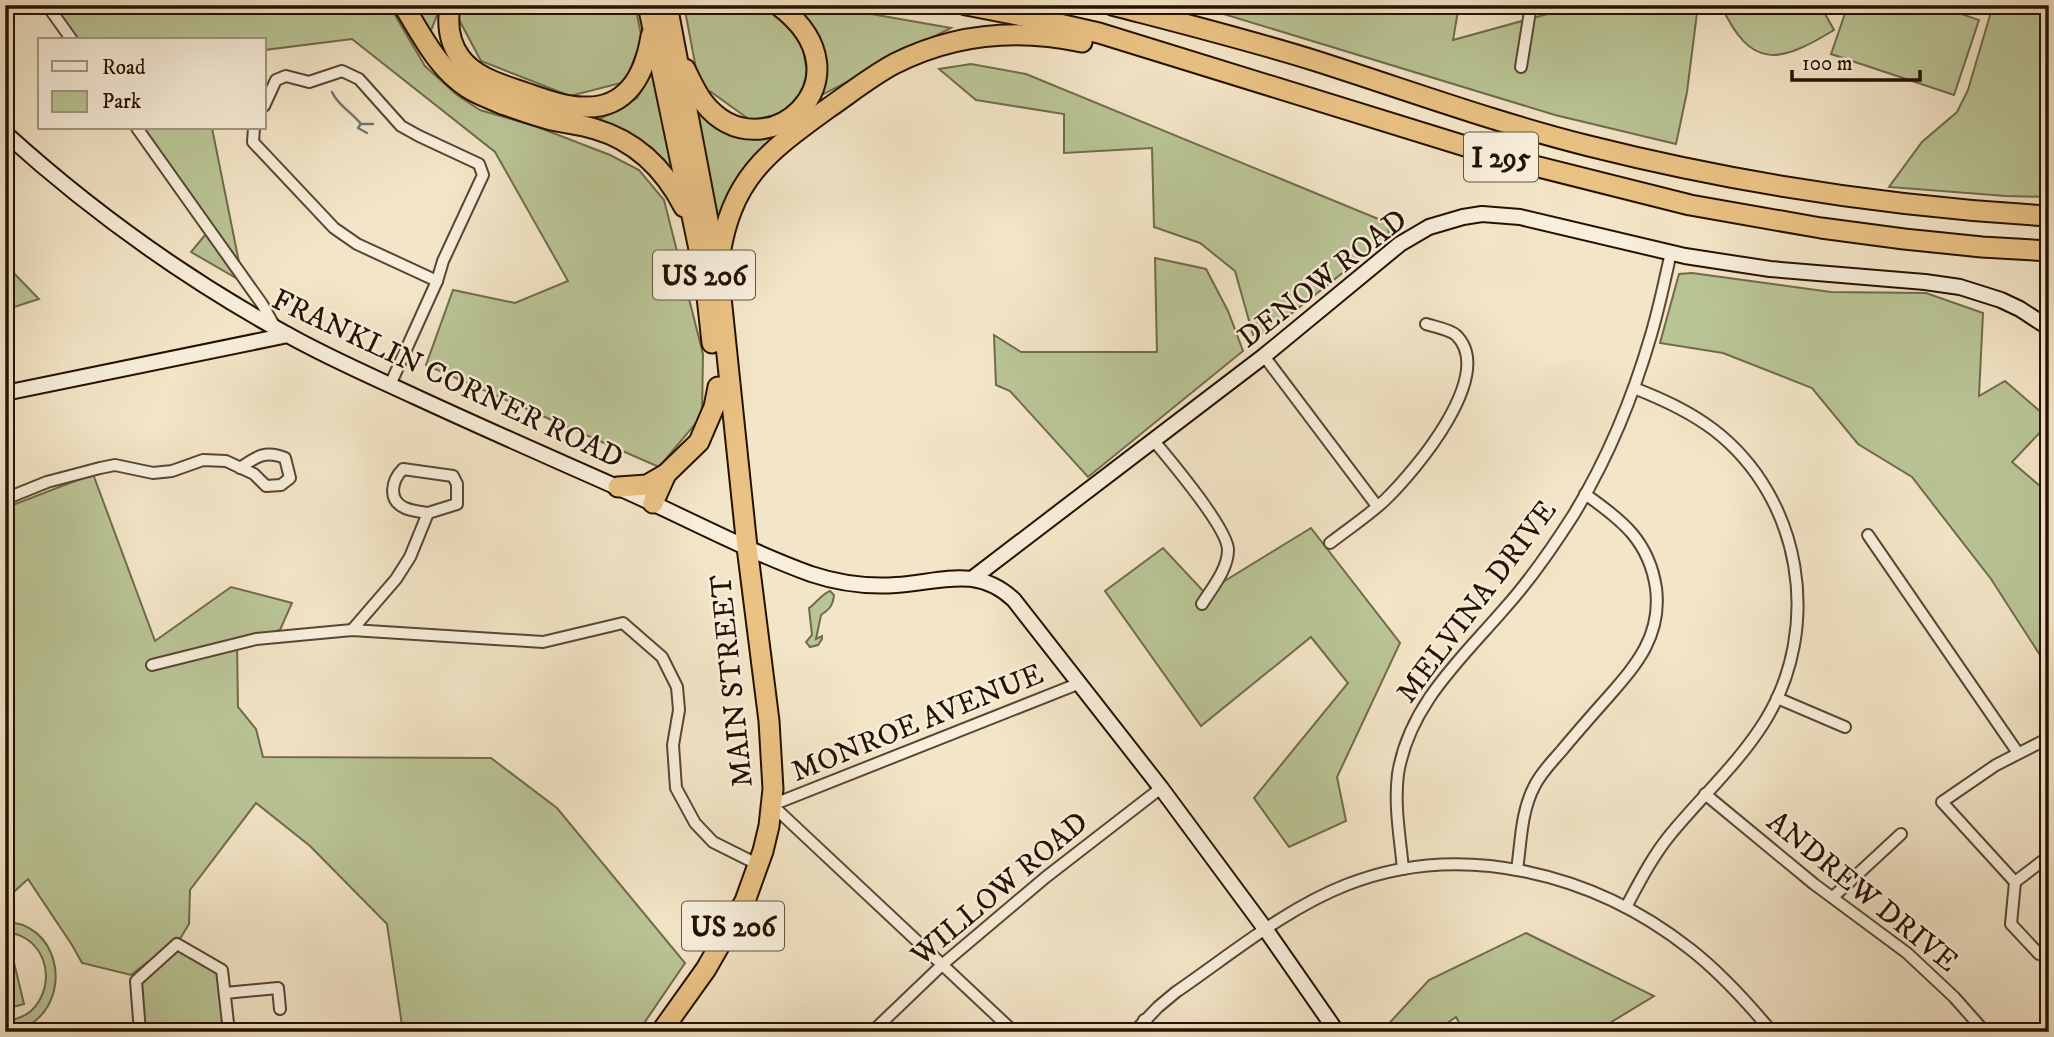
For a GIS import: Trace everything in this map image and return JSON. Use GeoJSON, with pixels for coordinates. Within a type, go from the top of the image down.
{"type":"FeatureCollection","features":[{"type":"Feature","properties":{"kind":"highway"},"geometry":{"type":"LineString","coordinates":[[402,5],[436,57],[470,89],[517,109],[610,135],[626,143],[654,164],[685,208],[712,278]]}},
{"type":"Feature","properties":{"kind":"highway"},"geometry":{"type":"LineString","coordinates":[[450,5],[448,27],[455,48],[468,66],[477,73],[532,95],[573,106],[607,103],[621,96],[634,84],[645,64],[652,25]]}},
{"type":"Feature","properties":{"kind":"highway","name":"US 206"},"geometry":{"type":"LineString","coordinates":[[648,5],[712,278],[718,387],[733,489],[747,547]]}},
{"type":"Feature","properties":{"kind":"highway"},"geometry":{"type":"LineString","coordinates":[[673,42],[697,93],[712,112],[741,128],[765,129],[777,125],[797,113],[806,103],[817,71],[817,59],[810,37],[778,5]]}},
{"type":"Feature","properties":{"kind":"highway","name":"I 295"},"geometry":{"type":"LineString","coordinates":[[967,5],[1099,33],[1507,159],[1690,205],[1821,228],[1904,239],[2049,251]]}},
{"type":"Feature","properties":{"kind":"highway","name":"I 295"},"geometry":{"type":"LineString","coordinates":[[1112,5],[1227,34],[1516,126],[1660,163],[1772,186],[1839,196],[2049,216]]}},
{"type":"Feature","properties":{"kind":"highway","name":"US 206"},"geometry":{"type":"LineString","coordinates":[[668,9],[712,278],[747,547]]}},
{"type":"Feature","properties":{"kind":"highway"},"geometry":{"type":"LineString","coordinates":[[712,278],[727,220],[739,193],[755,169],[782,142],[863,84],[918,53],[978,37],[1040,35],[1224,72]]}},
{"type":"Feature","properties":{"kind":"highway"},"geometry":{"type":"LineString","coordinates":[[618,487],[647,485],[666,474],[699,442],[714,407],[718,387]]}},
{"type":"Feature","properties":{"kind":"highway"},"geometry":{"type":"LineString","coordinates":[[653,503],[666,474]]}},
{"type":"Feature","properties":{"kind":"highway","name":"MAIN STREET"},"geometry":{"type":"LineString","coordinates":[[661,1032],[706,969],[733,924],[759,865],[769,826],[772,771],[769,721],[747,547]]}},
{"type":"Feature","properties":{"kind":"street"},"geometry":{"type":"LineString","coordinates":[[47,5],[71,38]]}},
{"type":"Feature","properties":{"kind":"street"},"geometry":{"type":"LineString","coordinates":[[1521,67],[1531,5]]}},
{"type":"Feature","properties":{"kind":"street"},"geometry":{"type":"LineString","coordinates":[[266,102],[276,80],[286,76],[309,82],[342,71],[359,79],[401,126],[478,164],[483,175],[390,385]]}},
{"type":"Feature","properties":{"kind":"street"},"geometry":{"type":"LineString","coordinates":[[138,130],[262,304],[275,328]]}},
{"type":"Feature","properties":{"kind":"street"},"geometry":{"type":"LineString","coordinates":[[254,130],[253,142],[334,228],[357,244],[437,281]]}},
{"type":"Feature","properties":{"kind":"street","name":"FRANKLIN CORNER ROAD"},"geometry":{"type":"LineString","coordinates":[[5,133],[80,196],[151,250],[275,328],[390,385],[812,574],[849,583],[896,585],[973,578]]}},
{"type":"Feature","properties":{"kind":"street","name":"DENOW ROAD"},"geometry":{"type":"LineString","coordinates":[[973,578],[1264,356],[1401,244],[1445,221],[1482,214],[1520,217],[1671,252],[1770,269],[1960,287],[2001,300],[2049,328]]}},
{"type":"Feature","properties":{"kind":"street","name":"MELVINA DRIVE"},"geometry":{"type":"LineString","coordinates":[[1403,869],[1396,809],[1397,789],[1403,754],[1418,714],[1440,682],[1531,576],[1585,494],[1615,435],[1634,388],[1653,331],[1671,252]]}},
{"type":"Feature","properties":{"kind":"street"},"geometry":{"type":"LineString","coordinates":[[1330,543],[1403,482],[1434,442],[1449,417],[1466,378],[1467,359],[1454,333],[1426,324]]}},
{"type":"Feature","properties":{"kind":"street"},"geometry":{"type":"LineString","coordinates":[[5,393],[288,335]]}},
{"type":"Feature","properties":{"kind":"street"},"geometry":{"type":"LineString","coordinates":[[1264,356],[1377,506]]}},
{"type":"Feature","properties":{"kind":"street"},"geometry":{"type":"LineString","coordinates":[[1626,907],[1664,841],[1751,741],[1777,698],[1791,658],[1798,611],[1794,559],[1781,518],[1759,478],[1729,443],[1695,416],[1634,388]]}},
{"type":"Feature","properties":{"kind":"street"},"geometry":{"type":"LineString","coordinates":[[1154,441],[1181,473],[1227,541],[1227,558],[1202,604]]}},
{"type":"Feature","properties":{"kind":"street"},"geometry":{"type":"LineString","coordinates":[[5,499],[47,482],[115,465],[153,473],[172,471],[203,460],[226,461],[240,468]]}},
{"type":"Feature","properties":{"kind":"street"},"geometry":{"type":"LineString","coordinates":[[352,630],[396,579],[410,556],[428,513],[457,503],[457,484],[453,476],[403,470],[396,477],[393,492],[396,501],[405,508],[428,513]]}},
{"type":"Feature","properties":{"kind":"street"},"geometry":{"type":"LineString","coordinates":[[1517,870],[1525,813],[1534,786],[1549,764],[1636,665],[1650,639],[1657,609],[1656,586],[1644,549],[1626,524],[1585,494]]}},
{"type":"Feature","properties":{"kind":"street"},"geometry":{"type":"LineString","coordinates":[[1868,535],[2018,753]]}},
{"type":"Feature","properties":{"kind":"street"},"geometry":{"type":"LineString","coordinates":[[973,578],[996,586],[1014,600],[1161,788],[1337,1032]]}},
{"type":"Feature","properties":{"kind":"street"},"geometry":{"type":"LineString","coordinates":[[152,665],[256,639],[352,630],[543,642],[624,623],[662,657],[677,687],[679,710],[673,745],[676,788],[695,823],[713,842],[759,865]]}},
{"type":"Feature","properties":{"kind":"street","name":"MONROE AVENUE"},"geometry":{"type":"LineString","coordinates":[[772,805],[1080,683]]}},
{"type":"Feature","properties":{"kind":"street"},"geometry":{"type":"LineString","coordinates":[[1777,698],[1845,727]]}},
{"type":"Feature","properties":{"kind":"street"},"geometry":{"type":"LineString","coordinates":[[2049,738],[1969,782],[1942,802],[2012,879],[2011,924],[2039,954],[2049,955]]}},
{"type":"Feature","properties":{"kind":"street","name":"WILLOW ROAD"},"geometry":{"type":"LineString","coordinates":[[872,1032],[943,964],[1046,877],[1161,788]]}},
{"type":"Feature","properties":{"kind":"street","name":"ANDREW DRIVE"},"geometry":{"type":"LineString","coordinates":[[1705,794],[1803,875],[1916,960],[1954,997],[1984,1032]]}},
{"type":"Feature","properties":{"kind":"street"},"geometry":{"type":"LineString","coordinates":[[772,805],[1014,1032]]}},
{"type":"Feature","properties":{"kind":"street"},"geometry":{"type":"LineString","coordinates":[[1833,897],[1901,834]]}},
{"type":"Feature","properties":{"kind":"street"},"geometry":{"type":"LineString","coordinates":[[2012,879],[2049,856]]}},
{"type":"Feature","properties":{"kind":"street"},"geometry":{"type":"LineString","coordinates":[[1134,1032],[1176,992],[1322,895],[1373,876],[1403,869],[1469,864],[1517,870],[1580,887],[1626,907],[1706,961],[1772,1032]]}},
{"type":"Feature","properties":{"kind":"street"},"geometry":{"type":"LineString","coordinates":[[140,1032],[136,981],[177,944],[222,970],[229,1032]]}},
{"type":"Feature","properties":{"kind":"street"},"geometry":{"type":"LineString","coordinates":[[225,993],[278,988],[280,1009]]}},
{"type":"Feature","properties":{"kind":"street"},"geometry":{"type":"LineString","coordinates":[[1144,1020],[1153,1032]]}},
{"type":"Feature","properties":{"kind":"green space"},"geometry":{"type":"Polygon","coordinates":[[[51,5],[389,5],[425,66],[457,95],[480,110],[535,126],[610,155],[639,170],[664,200],[703,354],[702,416],[659,467],[426,365],[453,290],[515,303],[568,281],[495,152],[352,39],[266,50],[266,38],[75,38],[51,5]]]}},
{"type":"Feature","properties":{"kind":"green space"},"geometry":{"type":"Polygon","coordinates":[[[412,5],[441,5],[430,33],[412,5]]]}},
{"type":"Feature","properties":{"kind":"green space"},"geometry":{"type":"Polygon","coordinates":[[[460,5],[635,5],[642,39],[625,82],[570,96],[481,61],[455,12],[460,5]]]}},
{"type":"Feature","properties":{"kind":"green space"},"geometry":{"type":"Polygon","coordinates":[[[684,5],[765,5],[799,29],[810,87],[789,113],[750,120],[711,92],[700,90],[684,5]]]}},
{"type":"Feature","properties":{"kind":"green space"},"geometry":{"type":"Polygon","coordinates":[[[793,5],[820,5],[951,28],[822,95],[820,37],[793,5]]]}},
{"type":"Feature","properties":{"kind":"green space"},"geometry":{"type":"Polygon","coordinates":[[[1194,5],[1459,5],[1453,40],[1580,5],[1698,5],[1687,92],[1676,144],[1555,115],[1194,5]]]}},
{"type":"Feature","properties":{"kind":"green space"},"geometry":{"type":"Polygon","coordinates":[[[1721,5],[1820,5],[1834,30],[1798,49],[1768,55],[1756,51],[1744,41],[1721,5]]]}},
{"type":"Feature","properties":{"kind":"green space"},"geometry":{"type":"Polygon","coordinates":[[[1848,5],[1936,5],[1979,20],[1954,95],[1831,54],[1848,5]]]}},
{"type":"Feature","properties":{"kind":"green space"},"geometry":{"type":"Polygon","coordinates":[[[1993,5],[2049,5],[2049,197],[1889,187],[1922,142],[1957,112],[1968,90],[1993,5]]]}},
{"type":"Feature","properties":{"kind":"green space"},"geometry":{"type":"Polygon","coordinates":[[[971,64],[1026,74],[1388,223],[1389,236],[1267,333],[1253,335],[1235,271],[1200,243],[1154,227],[1152,148],[1064,153],[1064,114],[976,100],[939,69],[971,64]]]}},
{"type":"Feature","properties":{"kind":"green space"},"geometry":{"type":"Polygon","coordinates":[[[655,68],[678,181],[651,147],[609,129],[600,119],[637,98],[655,68]]]}},
{"type":"Feature","properties":{"kind":"green space"},"geometry":{"type":"Polygon","coordinates":[[[693,103],[725,133],[760,139],[784,134],[719,223],[693,103]]]}},
{"type":"Feature","properties":{"kind":"green space"},"geometry":{"type":"Polygon","coordinates":[[[140,130],[212,130],[243,282],[191,252],[211,228],[140,130]]]}},
{"type":"Feature","properties":{"kind":"green space"},"geometry":{"type":"Polygon","coordinates":[[[1155,258],[1206,269],[1228,311],[1243,351],[1088,477],[1010,391],[996,385],[994,335],[1021,352],[1157,352],[1155,258]]]}},
{"type":"Feature","properties":{"kind":"green space"},"geometry":{"type":"Polygon","coordinates":[[[5,264],[39,299],[5,310],[5,264]]]}},
{"type":"Feature","properties":{"kind":"green space"},"geometry":{"type":"Polygon","coordinates":[[[1692,273],[1831,292],[1926,293],[1983,313],[1979,396],[2005,381],[2049,419],[2049,423],[2012,462],[2040,486],[2049,484],[2049,669],[1991,579],[1912,477],[1858,444],[1812,388],[1723,353],[1660,343],[1679,274],[1692,273]]]}},
{"type":"Feature","properties":{"kind":"green space"},"geometry":{"type":"Polygon","coordinates":[[[93,474],[155,641],[231,587],[292,603],[280,630],[237,643],[238,707],[256,729],[263,757],[491,758],[557,808],[685,963],[638,1032],[403,1032],[387,924],[310,846],[256,803],[190,890],[189,924],[177,944],[166,948],[131,975],[82,963],[28,879],[5,900],[5,508],[93,474]]]}},
{"type":"Feature","properties":{"kind":"green space"},"geometry":{"type":"Polygon","coordinates":[[[1311,528],[1400,643],[1337,777],[1346,821],[1289,847],[1254,798],[1348,683],[1311,637],[1201,726],[1105,591],[1163,548],[1205,593],[1311,528]]]}},
{"type":"Feature","properties":{"kind":"green space"},"geometry":{"type":"Polygon","coordinates":[[[830,591],[834,595],[833,602],[821,615],[816,639],[822,636],[822,639],[818,645],[810,647],[806,642],[812,635],[809,608],[830,591]]]}},
{"type":"Feature","properties":{"kind":"green space"},"geometry":{"type":"Polygon","coordinates":[[[5,922],[22,925],[37,933],[47,945],[56,976],[54,992],[47,1008],[33,1023],[10,1032],[5,1032],[5,1022],[31,1011],[45,988],[46,975],[39,951],[19,935],[5,932],[5,922]]]}},
{"type":"Feature","properties":{"kind":"green space"},"geometry":{"type":"Polygon","coordinates":[[[1526,933],[1654,996],[1595,1032],[1464,1032],[1456,1017],[1434,1032],[1381,1032],[1429,980],[1526,933]]]}},
{"type":"Feature","properties":{"kind":"green space"},"geometry":{"type":"Polygon","coordinates":[[[9,942],[24,1004],[5,1009],[5,943],[9,942]]]}},
{"type":"Feature","properties":{"kind":"green space"},"geometry":{"type":"Polygon","coordinates":[[[178,949],[219,972],[225,1032],[143,1032],[140,983],[178,949]]]}},
{"type":"Feature","properties":{"kind":"waterway"},"geometry":{"type":"LineString","coordinates":[[332,92],[361,124],[373,124]]}},
{"type":"Feature","properties":{"kind":"waterway"},"geometry":{"type":"LineString","coordinates":[[360,125],[358,128],[367,133]]}}]}
